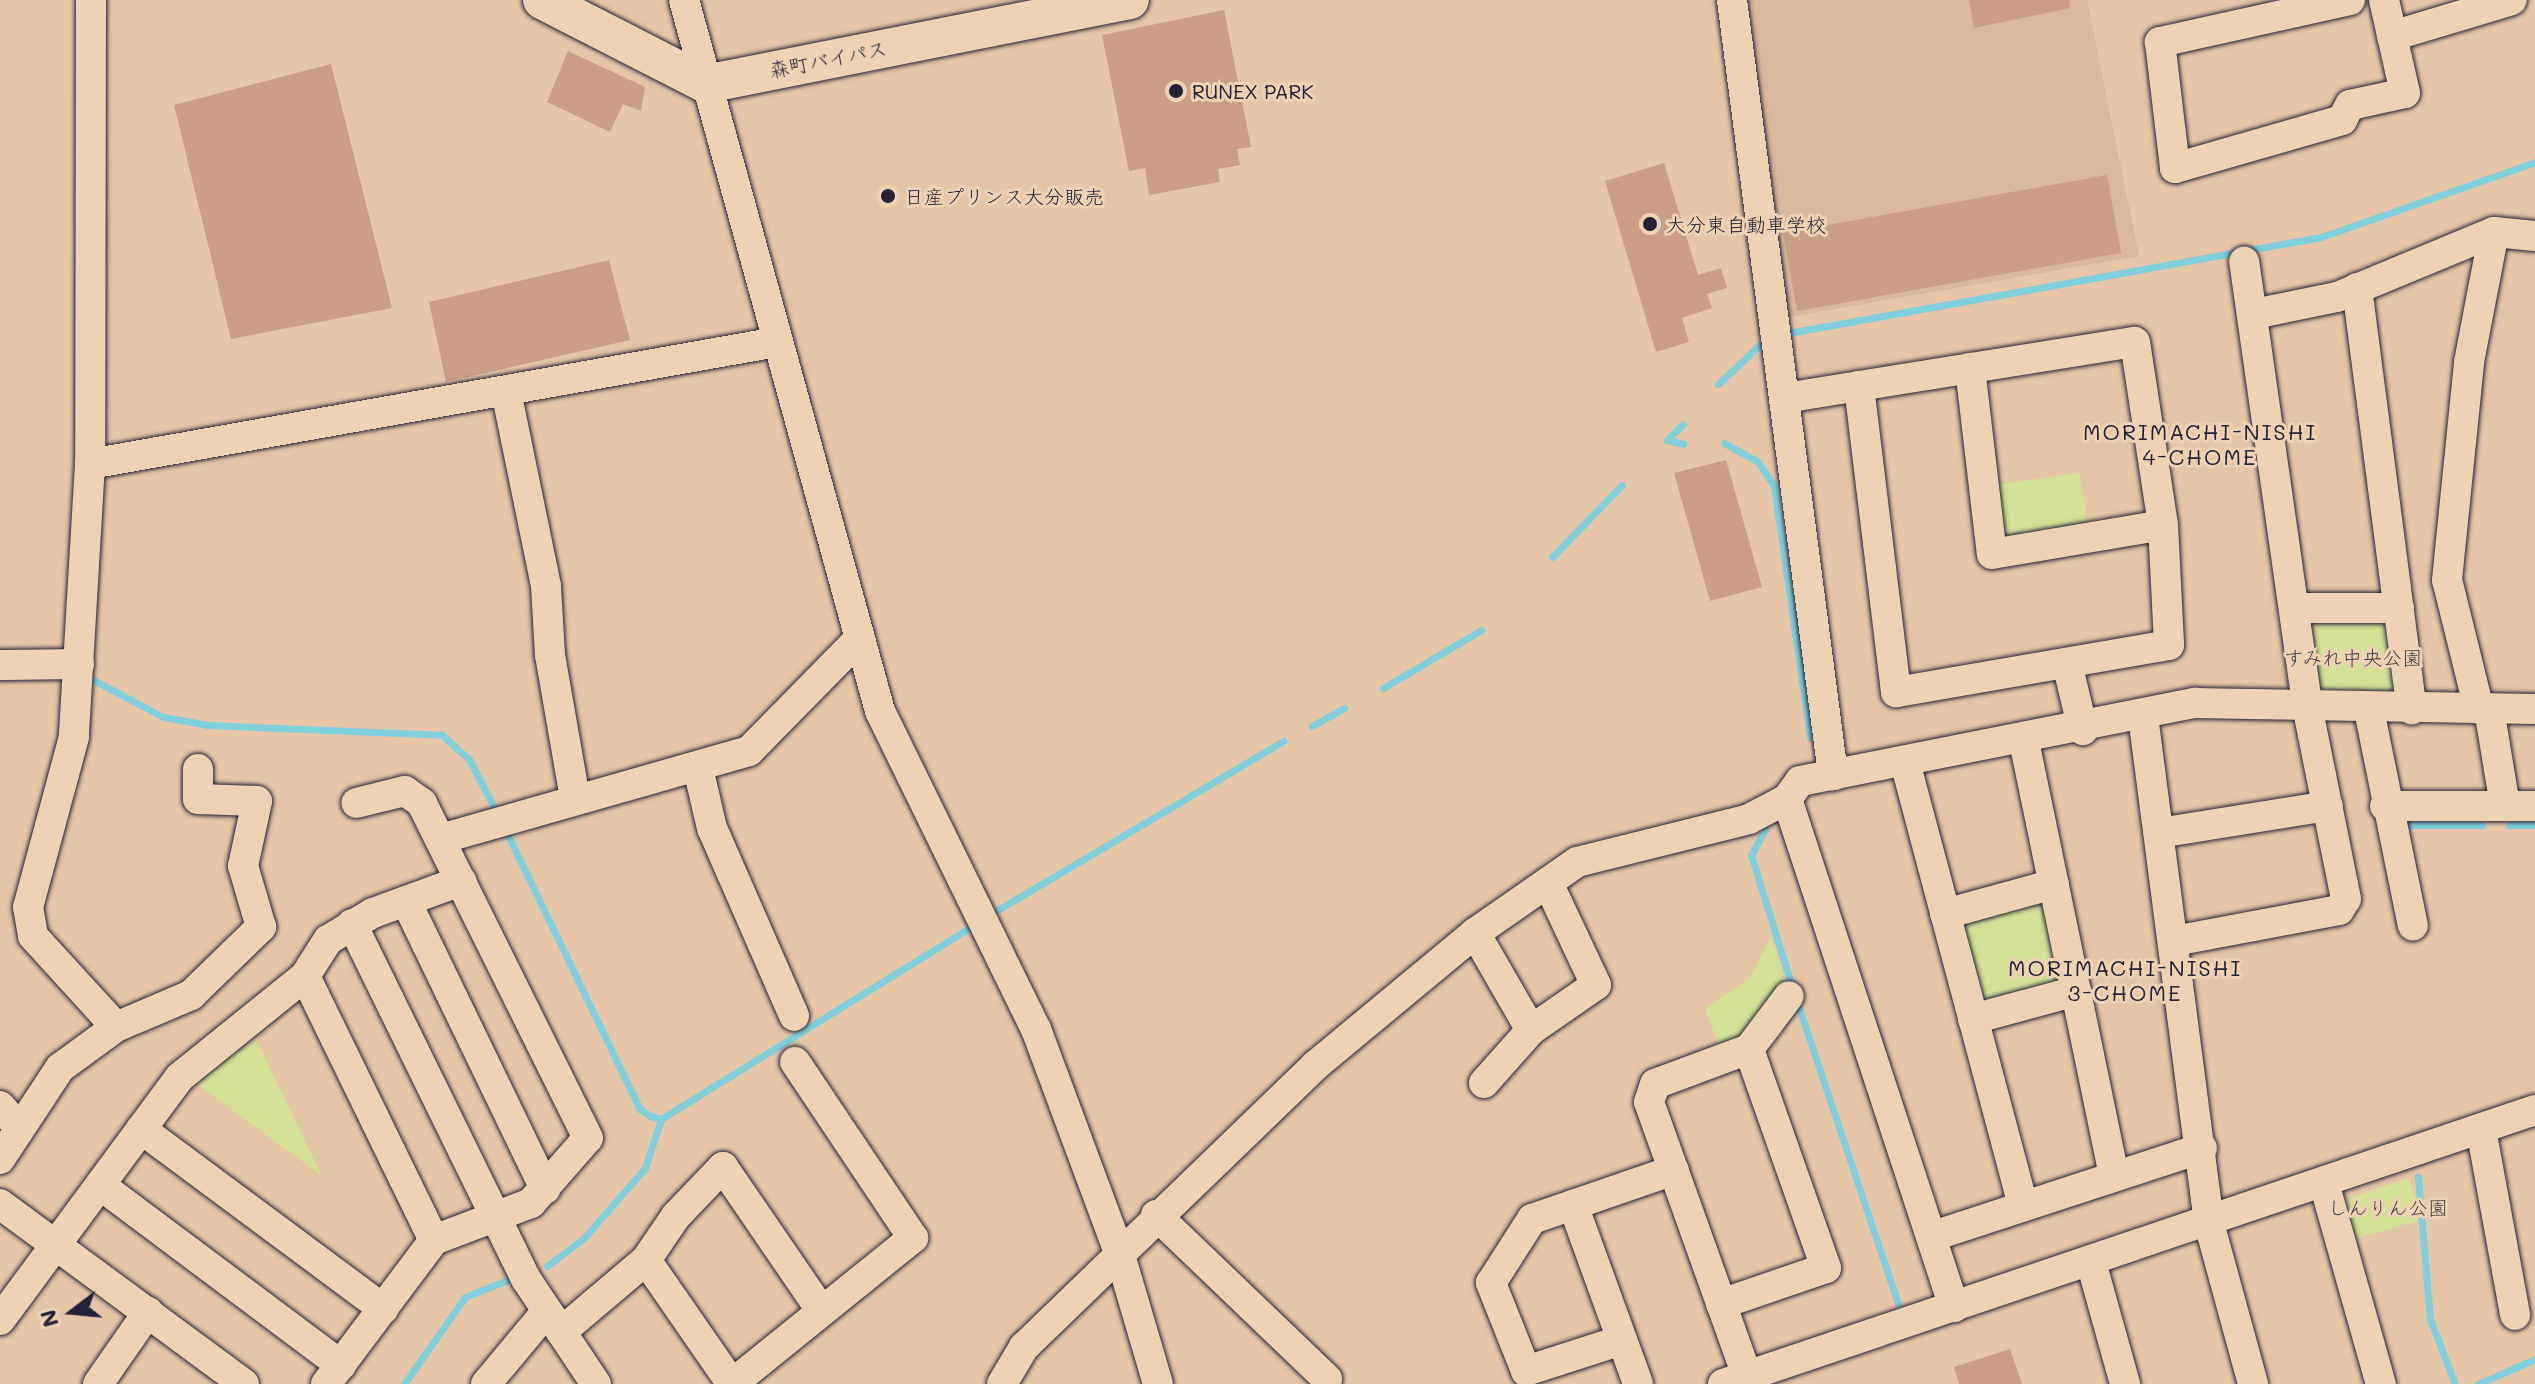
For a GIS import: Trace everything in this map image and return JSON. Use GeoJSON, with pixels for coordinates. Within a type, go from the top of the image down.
{"type":"FeatureCollection","features":[{"type":"Feature","properties":{"kind":"main road"},"geometry":{"type":"LineString","coordinates":[[542,0],[706,84]]}},
{"type":"Feature","properties":{"kind":"main road","name":"森町バイパス"},"geometry":{"type":"LineString","coordinates":[[706,84],[1109,2]]}},
{"type":"Feature","properties":{"kind":"street"},"geometry":{"type":"LineString","coordinates":[[91,0],[90,464],[74,737],[28,907],[33,936],[116,1027]]}},
{"type":"Feature","properties":{"kind":"street"},"geometry":{"type":"LineString","coordinates":[[684,0],[884,721],[1036,1029],[1120,1255],[1158,1384]]}},
{"type":"Feature","properties":{"kind":"street"},"geometry":{"type":"LineString","coordinates":[[1732,0],[1833,775]]}},
{"type":"Feature","properties":{"kind":"street"},"geometry":{"type":"LineString","coordinates":[[2350,0],[2160,42],[2175,168],[2342,120],[2350,105],[2405,93],[2384,0]]}},
{"type":"Feature","properties":{"kind":"street"},"geometry":{"type":"LineString","coordinates":[[2392,36],[2512,0]]}},
{"type":"Feature","properties":{"kind":"street"},"geometry":{"type":"LineString","coordinates":[[2254,314],[2357,288],[2494,232],[2535,236]]}},
{"type":"Feature","properties":{"kind":"street"},"geometry":{"type":"LineString","coordinates":[[2385,806],[2520,806],[2484,709],[2447,580],[2469,362],[2494,232]]}},
{"type":"Feature","properties":{"kind":"street"},"geometry":{"type":"LineString","coordinates":[[2174,941],[2339,910],[2346,899],[2308,710],[2254,314],[2244,262]]}},
{"type":"Feature","properties":{"kind":"street"},"geometry":{"type":"LineString","coordinates":[[2357,288],[2412,709]]}},
{"type":"Feature","properties":{"kind":"street"},"geometry":{"type":"LineString","coordinates":[[90,464],[777,342]]}},
{"type":"Feature","properties":{"kind":"street"},"geometry":{"type":"LineString","coordinates":[[1785,398],[1859,386],[1970,368],[2135,342],[2163,525],[2169,645],[1896,692],[1859,386]]}},
{"type":"Feature","properties":{"kind":"street"},"geometry":{"type":"LineString","coordinates":[[1970,368],[1992,554],[2163,525]]}},
{"type":"Feature","properties":{"kind":"street"},"geometry":{"type":"LineString","coordinates":[[506,391],[546,586],[550,655],[575,798]]}},
{"type":"Feature","properties":{"kind":"street"},"geometry":{"type":"LineString","coordinates":[[2294,608],[2399,608]]}},
{"type":"Feature","properties":{"kind":"street"},"geometry":{"type":"LineString","coordinates":[[444,838],[500,816],[698,768],[749,751],[860,638]]}},
{"type":"Feature","properties":{"kind":"street"},"geometry":{"type":"LineString","coordinates":[[2067,663],[2083,730]]}},
{"type":"Feature","properties":{"kind":"street"},"geometry":{"type":"LineString","coordinates":[[0,665],[79,664]]}},
{"type":"Feature","properties":{"kind":"street"},"geometry":{"type":"LineString","coordinates":[[1002,1384],[1024,1347],[1120,1255],[1156,1215],[1316,1065],[1475,933],[1577,862],[1749,819],[1787,799],[1800,781],[2083,730],[2195,703],[2308,710],[2535,709]]}},
{"type":"Feature","properties":{"kind":"street"},"geometry":{"type":"LineString","coordinates":[[2369,710],[2385,806],[2413,926]]}},
{"type":"Feature","properties":{"kind":"street"},"geometry":{"type":"LineString","coordinates":[[2143,716],[2202,1148],[2209,1223],[2253,1384]]}},
{"type":"Feature","properties":{"kind":"street"},"geometry":{"type":"LineString","coordinates":[[2024,741],[2114,1177]]}},
{"type":"Feature","properties":{"kind":"street"},"geometry":{"type":"LineString","coordinates":[[1905,762],[2023,1205]]}},
{"type":"Feature","properties":{"kind":"street"},"geometry":{"type":"LineString","coordinates":[[698,768],[712,828],[794,1016]]}},
{"type":"Feature","properties":{"kind":"street"},"geometry":{"type":"LineString","coordinates":[[0,1159],[60,1068],[116,1027],[191,995],[261,927],[243,866],[257,801],[198,799],[198,769]]}},
{"type":"Feature","properties":{"kind":"street"},"geometry":{"type":"LineString","coordinates":[[100,1185],[334,1374],[434,1240],[498,1219],[545,1189],[588,1138],[461,881],[444,838],[422,803],[405,791],[356,803]]}},
{"type":"Feature","properties":{"kind":"street"},"geometry":{"type":"LineString","coordinates":[[1787,799],[1954,1307]]}},
{"type":"Feature","properties":{"kind":"street"},"geometry":{"type":"LineString","coordinates":[[2159,833],[2328,806]]}},
{"type":"Feature","properties":{"kind":"street"},"geometry":{"type":"LineString","coordinates":[[0,1320],[180,1077],[305,976],[328,940],[352,924],[461,881]]}},
{"type":"Feature","properties":{"kind":"street"},"geometry":{"type":"LineString","coordinates":[[1484,1083],[1531,1030],[1596,985],[1548,883]]}},
{"type":"Feature","properties":{"kind":"street"},"geometry":{"type":"LineString","coordinates":[[1945,914],[2054,884]]}},
{"type":"Feature","properties":{"kind":"street"},"geometry":{"type":"LineString","coordinates":[[406,901],[545,1189]]}},
{"type":"Feature","properties":{"kind":"street"},"geometry":{"type":"LineString","coordinates":[[352,924],[498,1219],[554,1322],[596,1384]]}},
{"type":"Feature","properties":{"kind":"street"},"geometry":{"type":"LineString","coordinates":[[1475,933],[1531,1030]]}},
{"type":"Feature","properties":{"kind":"street"},"geometry":{"type":"LineString","coordinates":[[305,976],[434,1240]]}},
{"type":"Feature","properties":{"kind":"street"},"geometry":{"type":"LineString","coordinates":[[1973,1019],[2076,991]]}},
{"type":"Feature","properties":{"kind":"street"},"geometry":{"type":"LineString","coordinates":[[1789,996],[1749,1049],[1655,1084],[1649,1102],[1721,1304],[1735,1380],[2209,1223],[2535,1110]]}},
{"type":"Feature","properties":{"kind":"street"},"geometry":{"type":"LineString","coordinates":[[1721,1304],[1826,1268],[1749,1049]]}},
{"type":"Feature","properties":{"kind":"street"},"geometry":{"type":"LineString","coordinates":[[646,1260],[732,1384],[913,1238],[795,1062]]}},
{"type":"Feature","properties":{"kind":"street"},"geometry":{"type":"LineString","coordinates":[[0,1106],[20,1128]]}},
{"type":"Feature","properties":{"kind":"street"},"geometry":{"type":"LineString","coordinates":[[141,1129],[383,1309]]}},
{"type":"Feature","properties":{"kind":"street"},"geometry":{"type":"LineString","coordinates":[[2481,1129],[2515,1315]]}},
{"type":"Feature","properties":{"kind":"street"},"geometry":{"type":"LineString","coordinates":[[1933,1236],[2202,1148]]}},
{"type":"Feature","properties":{"kind":"street"},"geometry":{"type":"LineString","coordinates":[[486,1384],[554,1322],[646,1260],[723,1167],[821,1310]]}},
{"type":"Feature","properties":{"kind":"street"},"geometry":{"type":"LineString","coordinates":[[1622,1340],[1526,1371],[1491,1283],[1532,1219],[1674,1170]]}},
{"type":"Feature","properties":{"kind":"street"},"geometry":{"type":"LineString","coordinates":[[2324,1183],[2381,1384]]}},
{"type":"Feature","properties":{"kind":"street"},"geometry":{"type":"LineString","coordinates":[[0,1204],[244,1384]]}},
{"type":"Feature","properties":{"kind":"street"},"geometry":{"type":"LineString","coordinates":[[1573,1205],[1638,1384]]}},
{"type":"Feature","properties":{"kind":"street"},"geometry":{"type":"LineString","coordinates":[[1156,1215],[1327,1379]]}},
{"type":"Feature","properties":{"kind":"street"},"geometry":{"type":"LineString","coordinates":[[2091,1262],[2125,1384]]}},
{"type":"Feature","properties":{"kind":"street"},"geometry":{"type":"LineString","coordinates":[[98,1384],[148,1312]]}},
{"type":"Feature","properties":{"kind":"shaded area"},"geometry":{"type":"Polygon","coordinates":[[[1746,0],[2087,0],[2139,256],[1789,317],[1746,0]]]}},
{"type":"Feature","properties":{"kind":"green space"},"geometry":{"type":"Polygon","coordinates":[[[2079,473],[2088,528],[2012,541],[1999,531],[1994,485],[2079,473]]]}},
{"type":"Feature","properties":{"kind":"green space","name":"すみれ中央公園"},"geometry":{"type":"Polygon","coordinates":[[[2390,620],[2399,693],[2316,699],[2306,621],[2390,620]]]}},
{"type":"Feature","properties":{"kind":"green space"},"geometry":{"type":"Polygon","coordinates":[[[2046,900],[2063,981],[1980,1003],[1960,927],[1964,917],[2046,900]]]}},
{"type":"Feature","properties":{"kind":"green space"},"geometry":{"type":"Polygon","coordinates":[[[1771,936],[1787,987],[1745,1040],[1721,1050],[1705,1009],[1750,978],[1771,936]]]}},
{"type":"Feature","properties":{"kind":"green space"},"geometry":{"type":"Polygon","coordinates":[[[256,1040],[322,1176],[190,1079],[236,1045],[240,1051],[256,1040]]]}},
{"type":"Feature","properties":{"kind":"green space","name":"しんりん公園"},"geometry":{"type":"Polygon","coordinates":[[[2409,1178],[2421,1220],[2351,1240],[2343,1212],[2349,1198],[2409,1178]]]}},
{"type":"Feature","properties":{"kind":"building"},"geometry":{"type":"Polygon","coordinates":[[[1969,0],[2069,0],[2070,8],[1974,28],[1969,0]]]}},
{"type":"Feature","properties":{"kind":"building","name":"RUNEX PARK"},"geometry":{"type":"Polygon","coordinates":[[[1224,10],[1251,147],[1237,149],[1240,165],[1218,169],[1220,182],[1149,195],[1145,168],[1129,171],[1102,35],[1224,10]]]}},
{"type":"Feature","properties":{"kind":"building"},"geometry":{"type":"Polygon","coordinates":[[[568,51],[645,87],[641,111],[623,104],[610,132],[547,102],[568,51]]]}},
{"type":"Feature","properties":{"kind":"building"},"geometry":{"type":"Polygon","coordinates":[[[331,64],[392,308],[231,339],[174,105],[331,64]]]}},
{"type":"Feature","properties":{"kind":"building","name":"大分東自動車学校"},"geometry":{"type":"Polygon","coordinates":[[[1664,163],[1698,275],[1721,268],[1727,288],[1707,294],[1712,308],[1682,318],[1689,342],[1656,352],[1605,181],[1664,163]]]}},
{"type":"Feature","properties":{"kind":"building"},"geometry":{"type":"Polygon","coordinates":[[[2107,175],[2121,253],[1797,311],[1783,233],[2107,175]]]}},
{"type":"Feature","properties":{"kind":"building"},"geometry":{"type":"Polygon","coordinates":[[[609,260],[630,340],[446,382],[429,302],[609,260]]]}},
{"type":"Feature","properties":{"kind":"building"},"geometry":{"type":"Polygon","coordinates":[[[1726,460],[1762,587],[1710,601],[1674,473],[1726,460]]]}},
{"type":"Feature","properties":{"kind":"building"},"geometry":{"type":"Polygon","coordinates":[[[2010,1349],[2022,1384],[1959,1384],[1954,1367],[2010,1349]]]}},
{"type":"Feature","properties":{"kind":"waterway"},"geometry":{"type":"LineString","coordinates":[[1783,334],[2321,237],[2535,162]]}},
{"type":"Feature","properties":{"kind":"waterway"},"geometry":{"type":"LineString","coordinates":[[1718,384],[1767,338]]}},
{"type":"Feature","properties":{"kind":"waterway"},"geometry":{"type":"LineString","coordinates":[[1683,424],[1667,440],[1684,444]]}},
{"type":"Feature","properties":{"kind":"waterway"},"geometry":{"type":"LineString","coordinates":[[1724,443],[1758,462],[1774,486],[1810,737]]}},
{"type":"Feature","properties":{"kind":"waterway"},"geometry":{"type":"LineString","coordinates":[[1552,557],[1622,485]]}},
{"type":"Feature","properties":{"kind":"waterway"},"geometry":{"type":"LineString","coordinates":[[1383,688],[1481,630]]}},
{"type":"Feature","properties":{"kind":"waterway"},"geometry":{"type":"LineString","coordinates":[[88,677],[163,717],[208,725],[442,735],[469,759],[498,815]]}},
{"type":"Feature","properties":{"kind":"waterway"},"geometry":{"type":"LineString","coordinates":[[1312,726],[1344,708]]}},
{"type":"Feature","properties":{"kind":"waterway"},"geometry":{"type":"LineString","coordinates":[[989,915],[1283,741]]}},
{"type":"Feature","properties":{"kind":"waterway"},"geometry":{"type":"LineString","coordinates":[[2401,825],[2482,825]]}},
{"type":"Feature","properties":{"kind":"waterway"},"geometry":{"type":"LineString","coordinates":[[2509,825],[2535,825]]}},
{"type":"Feature","properties":{"kind":"waterway"},"geometry":{"type":"LineString","coordinates":[[505,829],[640,1109],[661,1119],[975,924]]}},
{"type":"Feature","properties":{"kind":"waterway"},"geometry":{"type":"LineString","coordinates":[[1765,829],[1751,855],[1792,987]]}},
{"type":"Feature","properties":{"kind":"waterway"},"geometry":{"type":"LineString","coordinates":[[1796,999],[1898,1303]]}},
{"type":"Feature","properties":{"kind":"waterway"},"geometry":{"type":"LineString","coordinates":[[547,1266],[584,1238],[645,1168],[661,1119]]}},
{"type":"Feature","properties":{"kind":"waterway"},"geometry":{"type":"LineString","coordinates":[[2418,1177],[2430,1319],[2455,1384]]}},
{"type":"Feature","properties":{"kind":"waterway"},"geometry":{"type":"LineString","coordinates":[[404,1384],[465,1297],[507,1280]]}},
{"type":"Feature","properties":{"kind":"waterway"},"geometry":{"type":"LineString","coordinates":[[2478,1384],[2535,1359]]}},
{"type":"Feature","properties":{"kind":"place","name":"RUNEX PARK"},"geometry":{"type":"Point","coordinates":[1176,91]}},
{"type":"Feature","properties":{"kind":"place","name":"日産プリンス大分販売"},"geometry":{"type":"Point","coordinates":[888,196]}},
{"type":"Feature","properties":{"kind":"place","name":"大分東自動車学校"},"geometry":{"type":"Point","coordinates":[1650,224]}},
{"type":"Feature","properties":{"kind":"district","name":"MORIMACHI-NISHI 4-CHOME"},"geometry":{"type":"Point","coordinates":[2200,444]}},
{"type":"Feature","properties":{"kind":"district","name":"MORIMACHI-NISHI 3-CHOME"},"geometry":{"type":"Point","coordinates":[2125,980]}}]}
